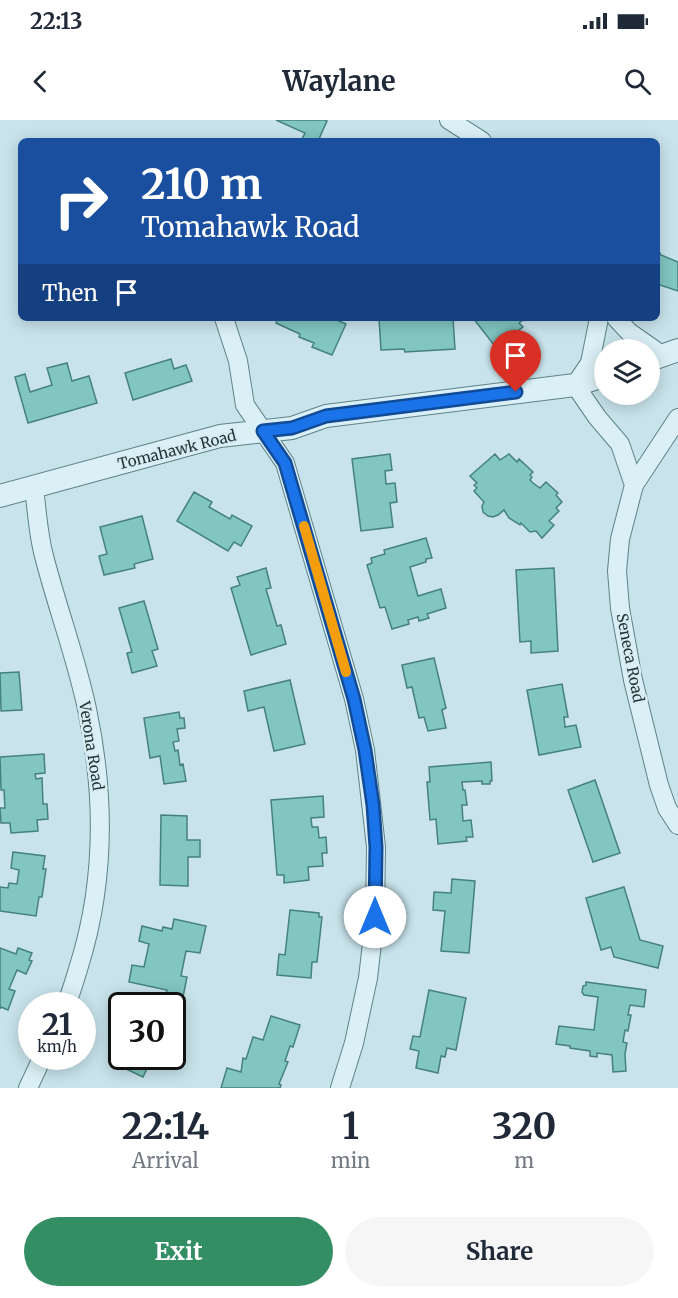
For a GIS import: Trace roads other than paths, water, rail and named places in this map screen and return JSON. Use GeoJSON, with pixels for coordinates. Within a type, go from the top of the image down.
{"type":"FeatureCollection","features":[{"type":"Feature","properties":{"kind":"street"},"geometry":{"type":"LineString","coordinates":[[449,120],[478,138]]}},
{"type":"Feature","properties":{"kind":"street"},"geometry":{"type":"LineString","coordinates":[[225,321],[238,361],[245,405],[285,463],[354,699],[365,750],[376,847],[375,917],[370,968],[354,1043],[340,1088]]}},
{"type":"Feature","properties":{"kind":"street"},"geometry":{"type":"LineString","coordinates":[[597,321],[590,363],[575,386],[620,444],[634,486]]}},
{"type":"Feature","properties":{"kind":"street"},"geometry":{"type":"LineString","coordinates":[[619,321],[629,332],[663,356]]}},
{"type":"Feature","properties":{"kind":"street","name":"Tomahawk Road"},"geometry":{"type":"LineString","coordinates":[[0,496],[220,436],[292,428],[326,416],[575,386],[594,379]]}},
{"type":"Feature","properties":{"kind":"street","name":"Seneca Road"},"geometry":{"type":"LineString","coordinates":[[678,418],[634,486],[620,538],[617,571],[620,608],[633,680],[656,774],[667,808],[678,825]]}},
{"type":"Feature","properties":{"kind":"street","name":"Verona Road"},"geometry":{"type":"LineString","coordinates":[[34,488],[43,553],[87,707],[96,759],[100,806],[100,851],[94,904],[84,950],[70,992]]}},
{"type":"Feature","properties":{"kind":"street"},"geometry":{"type":"LineString","coordinates":[[28,1088],[36,1070]]}}]}
